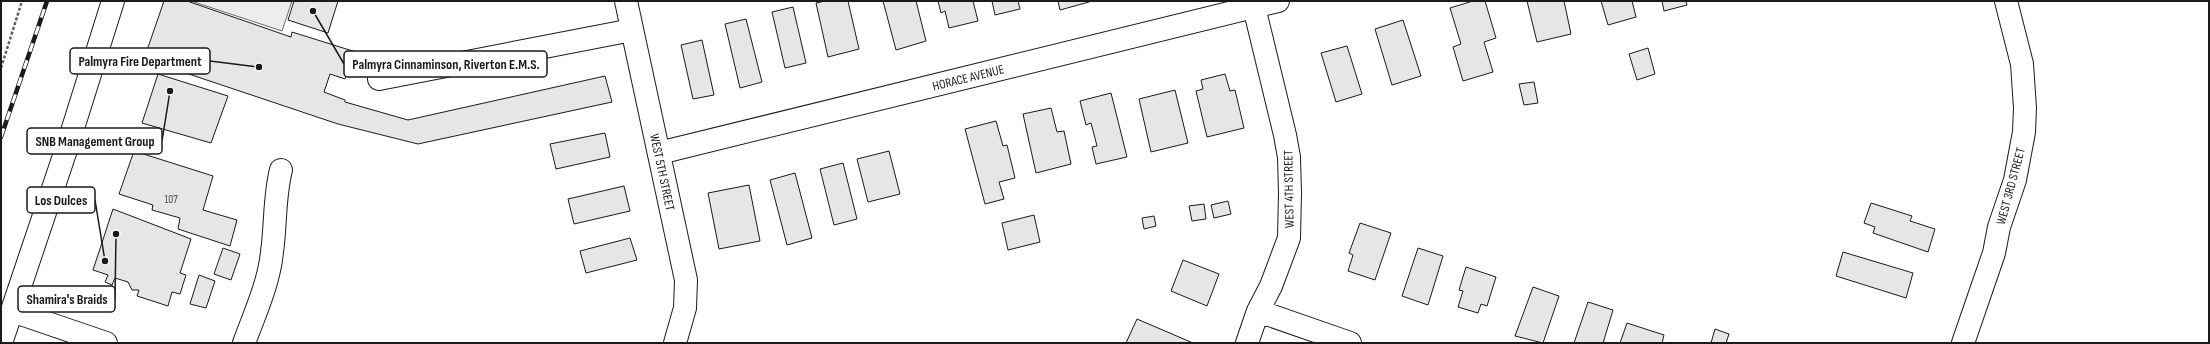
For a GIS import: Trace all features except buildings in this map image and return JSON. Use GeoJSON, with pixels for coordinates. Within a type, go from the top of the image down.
{"type":"FeatureCollection","features":[{"type":"Feature","properties":{"kind":"street"},"geometry":{"type":"LineString","coordinates":[[1,343],[68,144],[113,1]]}},
{"type":"Feature","properties":{"kind":"street","name":"WEST 5TH STREET"},"geometry":{"type":"LineString","coordinates":[[626,1],[686,280],[685,308],[675,343]]}},
{"type":"Feature","properties":{"kind":"street","name":"HORACE AVENUE"},"geometry":{"type":"LineString","coordinates":[[659,153],[1278,1]]}},
{"type":"Feature","properties":{"kind":"street","name":"WEST 3RD STREET"},"geometry":{"type":"LineString","coordinates":[[1963,343],[1994,253],[1999,227],[2015,180],[2024,132],[2025,108],[2022,64],[2006,1]]}},
{"type":"Feature","properties":{"kind":"street","name":"WEST 4TH STREET"},"geometry":{"type":"LineString","coordinates":[[1247,343],[1258,311],[1271,286],[1288,238],[1290,175],[1289,157],[1281,115],[1254,7]]}},
{"type":"Feature","properties":{"kind":"street"},"geometry":{"type":"LineString","coordinates":[[379,79],[632,30]]}},
{"type":"Feature","properties":{"kind":"street"},"geometry":{"type":"LineString","coordinates":[[244,343],[267,278],[272,252],[274,220],[281,170]]}},
{"type":"Feature","properties":{"kind":"street"},"geometry":{"type":"LineString","coordinates":[[12,311],[106,343]]}},
{"type":"Feature","properties":{"kind":"street"},"geometry":{"type":"LineString","coordinates":[[1258,311],[1350,343]]}},
{"type":"Feature","properties":{"kind":"path"},"geometry":{"type":"LineString","coordinates":[[1,68],[22,1]]}},
{"type":"Feature","properties":{"kind":"shaded area"},"geometry":{"type":"Polygon","coordinates":[[[191,1],[292,1],[282,31],[191,1]]]}},
{"type":"Feature","properties":{"kind":"railway"},"geometry":{"type":"LineString","coordinates":[[1,137],[47,1]]}},
{"type":"Feature","properties":{"kind":"place","name":"Palmyra Cinnaminson, Riverton E.M.S."},"geometry":{"type":"Point","coordinates":[313,11]}},
{"type":"Feature","properties":{"kind":"place","name":"Palmyra Fire Department"},"geometry":{"type":"Point","coordinates":[259,67]}},
{"type":"Feature","properties":{"kind":"place","name":"SNB Management Group"},"geometry":{"type":"Point","coordinates":[170,91]}},
{"type":"Feature","properties":{"kind":"place","name":"Shamira's Braids"},"geometry":{"type":"Point","coordinates":[116,234]}},
{"type":"Feature","properties":{"kind":"place","name":"Los Dulces"},"geometry":{"type":"Point","coordinates":[105,261]}}]}
